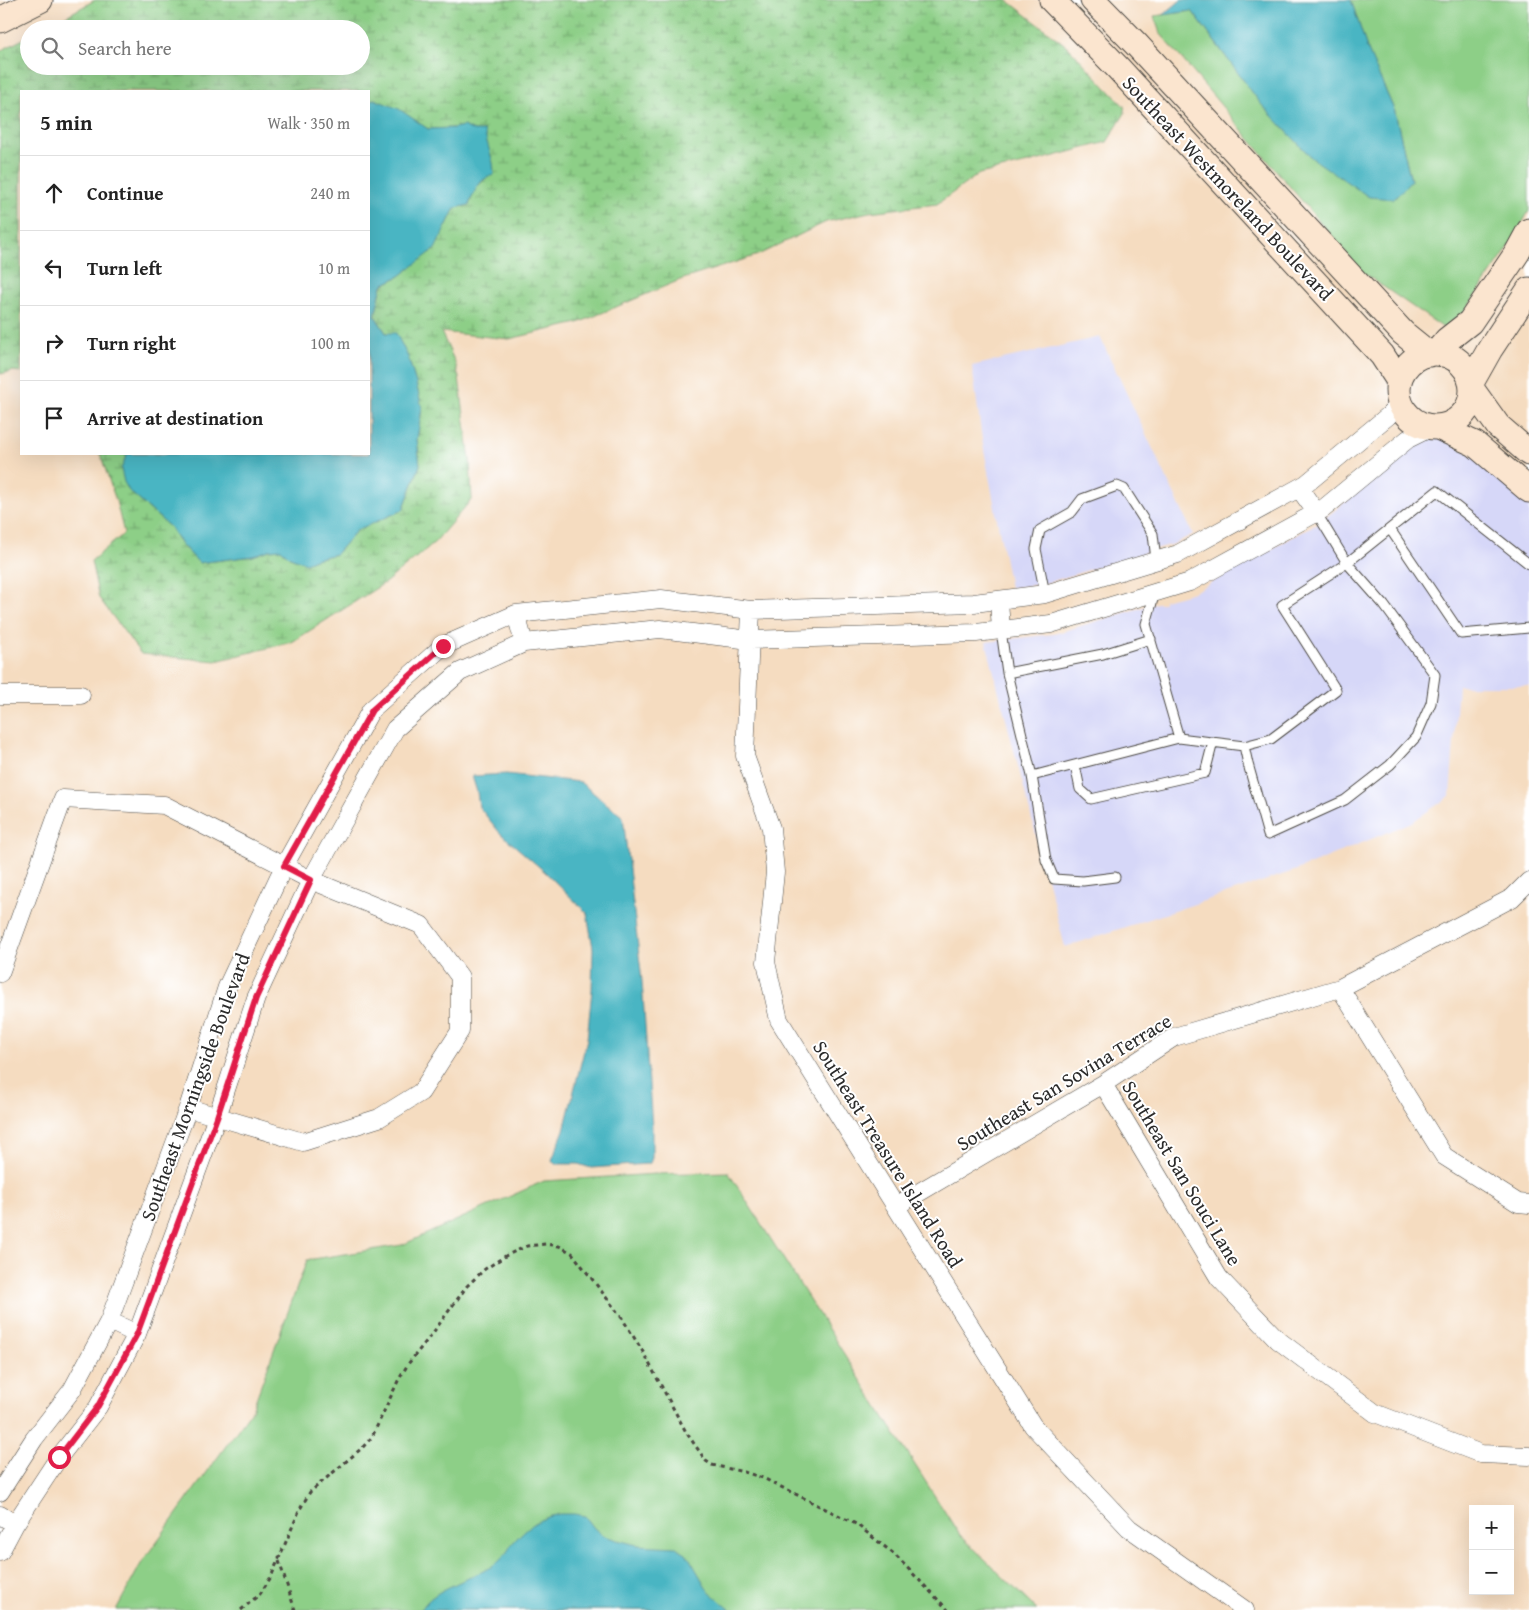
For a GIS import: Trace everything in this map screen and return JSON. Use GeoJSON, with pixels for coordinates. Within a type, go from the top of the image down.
{"type":"FeatureCollection","features":[{"type":"Feature","properties":{"kind":"street"},"geometry":{"type":"LineString","coordinates":[[0,20],[40,0]]}},
{"type":"Feature","properties":{"kind":"street","name":"Southeast Westmoreland Boulevard"},"geometry":{"type":"LineString","coordinates":[[1093,0],[1403,333],[1432,353]]}},
{"type":"Feature","properties":{"kind":"street","name":"Southeast Westmoreland Boulevard"},"geometry":{"type":"LineString","coordinates":[[1068,6],[1118,68],[1382,355],[1399,392]]}},
{"type":"Feature","properties":{"kind":"street"},"geometry":{"type":"LineString","coordinates":[[1529,231],[1517,253],[1470,322],[1432,353],[1410,362],[1406,366],[1399,392],[1405,413],[1413,421],[1476,444],[1529,490]]}},
{"type":"Feature","properties":{"kind":"street"},"geometry":{"type":"LineString","coordinates":[[1435,428],[1449,425],[1463,415],[1472,400],[1472,386],[1490,349],[1529,290]]}},
{"type":"Feature","properties":{"kind":"street"},"geometry":{"type":"LineString","coordinates":[[1432,353],[1447,355],[1456,359],[1464,366],[1472,386],[1498,426],[1529,453]]}},
{"type":"Feature","properties":{"kind":"street","name":"Southeast Morningside Boulevard"},"geometry":{"type":"LineString","coordinates":[[0,1492],[34,1439],[72,1390],[109,1321],[188,1108],[227,987],[284,866],[372,710],[443,646],[516,614],[661,598],[751,610],[974,603],[1045,594],[1178,554],[1299,488],[1388,416],[1399,392]]}},
{"type":"Feature","properties":{"kind":"street","name":"Southeast Morningside Boulevard"},"geometry":{"type":"LineString","coordinates":[[0,1552],[8,1520],[98,1406],[137,1334],[217,1117],[256,998],[311,880],[395,729],[460,672],[524,643],[660,629],[750,640],[976,633],[1051,624],[1190,582],[1316,512],[1408,439],[1435,428]]}},
{"type":"Feature","properties":{"kind":"street"},"geometry":{"type":"LineString","coordinates":[[1299,488],[1316,512]]}},
{"type":"Feature","properties":{"kind":"street"},"geometry":{"type":"LineString","coordinates":[[1155,592],[1156,560]]}},
{"type":"Feature","properties":{"kind":"street"},"geometry":{"type":"LineString","coordinates":[[1000,600],[1001,630]]}},
{"type":"Feature","properties":{"kind":"street","name":"Southeast Treasure Island Road"},"geometry":{"type":"LineString","coordinates":[[751,610],[744,756],[771,828],[774,872],[766,962],[779,1020],[1033,1426],[1129,1528],[1245,1610]]}},
{"type":"Feature","properties":{"kind":"street"},"geometry":{"type":"LineString","coordinates":[[516,614],[524,643]]}},
{"type":"Feature","properties":{"kind":"street"},"geometry":{"type":"LineString","coordinates":[[0,695],[81,695]]}},
{"type":"Feature","properties":{"kind":"street"},"geometry":{"type":"LineString","coordinates":[[0,972],[63,799],[164,805],[311,880],[421,925],[460,977],[460,1031],[421,1092],[379,1118],[304,1142],[188,1108]]}},
{"type":"Feature","properties":{"kind":"street","name":"Southeast San Sovina Terrace"},"geometry":{"type":"LineString","coordinates":[[896,1206],[1103,1084],[1174,1037],[1340,988],[1512,898],[1529,881]]}},
{"type":"Feature","properties":{"kind":"street"},"geometry":{"type":"LineString","coordinates":[[1340,988],[1444,1156],[1518,1203],[1529,1204]]}},
{"type":"Feature","properties":{"kind":"street","name":"Southeast San Souci Lane"},"geometry":{"type":"LineString","coordinates":[[1103,1084],[1219,1278],[1278,1340],[1375,1413],[1481,1454],[1529,1456]]}},
{"type":"Feature","properties":{"kind":"street"},"geometry":{"type":"LineString","coordinates":[[109,1321],[137,1334]]}},
{"type":"Feature","properties":{"kind":"lane"},"geometry":{"type":"LineString","coordinates":[[1045,594],[1036,549],[1040,530],[1072,512],[1082,499],[1117,486],[1124,489],[1154,534],[1156,560]]}},
{"type":"Feature","properties":{"kind":"lane"},"geometry":{"type":"LineString","coordinates":[[1032,776],[1179,738],[1244,746],[1271,739],[1336,690],[1282,606],[1347,563],[1437,491],[1529,564]]}},
{"type":"Feature","properties":{"kind":"lane"},"geometry":{"type":"LineString","coordinates":[[1244,746],[1268,835],[1345,800],[1390,765],[1416,738],[1431,704],[1435,675],[1384,605],[1347,563],[1316,512]]}},
{"type":"Feature","properties":{"kind":"lane"},"geometry":{"type":"LineString","coordinates":[[1390,529],[1460,634],[1529,628]]}},
{"type":"Feature","properties":{"kind":"lane"},"geometry":{"type":"LineString","coordinates":[[1155,592],[1146,624],[1179,738]]}},
{"type":"Feature","properties":{"kind":"lane"},"geometry":{"type":"LineString","coordinates":[[1001,630],[1006,673],[1032,776],[1046,860],[1054,879],[1083,880],[1115,877]]}},
{"type":"Feature","properties":{"kind":"lane"},"geometry":{"type":"LineString","coordinates":[[1006,673],[1103,654],[1151,639]]}},
{"type":"Feature","properties":{"kind":"lane"},"geometry":{"type":"LineString","coordinates":[[1075,765],[1080,789],[1091,799],[1204,773],[1212,742]]}},
{"type":"Feature","properties":{"kind":"path"},"geometry":{"type":"LineString","coordinates":[[241,1610],[260,1594],[271,1577],[307,1497],[314,1488],[362,1448],[372,1437],[408,1364],[467,1286],[485,1269],[506,1255],[527,1246],[546,1244],[559,1246],[572,1252],[622,1318],[643,1352],[686,1432],[706,1461],[712,1465],[764,1478],[856,1524],[894,1554],[948,1610]]}},
{"type":"Feature","properties":{"kind":"path"},"geometry":{"type":"LineString","coordinates":[[279,1560],[295,1610]]}},
{"type":"Feature","properties":{"kind":"shaded area"},"geometry":{"type":"Polygon","coordinates":[[[1100,337],[1193,534],[1174,544],[1148,549],[1147,552],[1043,584],[1010,588],[982,439],[972,366],[1100,337]]]}},
{"type":"Feature","properties":{"kind":"shaded area"},"geometry":{"type":"Polygon","coordinates":[[[1432,438],[1439,438],[1471,453],[1529,503],[1529,686],[1458,686],[1450,796],[1412,822],[1297,870],[1065,947],[986,642],[1054,634],[1157,603],[1164,603],[1164,600],[1194,592],[1315,526],[1413,448],[1432,438]]]}},
{"type":"Feature","properties":{"kind":"green space"},"geometry":{"type":"Polygon","coordinates":[[[95,0],[1007,0],[1068,47],[1124,106],[1125,113],[1107,142],[979,174],[937,204],[869,212],[826,222],[758,255],[680,280],[578,323],[509,339],[441,332],[455,362],[459,378],[470,460],[472,499],[435,542],[386,582],[292,642],[216,661],[141,654],[99,598],[91,561],[124,533],[116,501],[100,455],[127,455],[121,469],[129,491],[171,528],[180,543],[199,563],[253,556],[269,550],[281,549],[290,557],[306,563],[336,554],[357,530],[403,510],[420,465],[417,439],[422,408],[408,357],[396,334],[386,333],[375,316],[382,285],[400,276],[445,228],[455,208],[469,205],[475,189],[487,177],[484,131],[474,131],[463,126],[428,129],[374,99],[370,101],[370,90],[20,90],[20,372],[0,374],[0,51],[20,41],[20,75],[370,75],[370,20],[59,20],[95,0]]]}},
{"type":"Feature","properties":{"kind":"green space"},"geometry":{"type":"Polygon","coordinates":[[[1351,0],[1529,0],[1529,211],[1509,247],[1463,314],[1445,329],[1362,272],[1160,33],[1154,16],[1192,11],[1261,104],[1312,158],[1411,181],[1395,112],[1367,48],[1351,0]]]}},
{"type":"Feature","properties":{"kind":"green space"},"geometry":{"type":"Polygon","coordinates":[[[728,1172],[959,1534],[1037,1610],[116,1610],[142,1562],[252,1410],[307,1260],[402,1245],[544,1181],[656,1174],[728,1172]]]}},
{"type":"Feature","properties":{"kind":"water"},"geometry":{"type":"Polygon","coordinates":[[[1181,0],[1351,0],[1367,48],[1395,112],[1411,181],[1394,199],[1369,197],[1312,158],[1261,104],[1192,11],[1163,15],[1181,0]]]}},
{"type":"Feature","properties":{"kind":"water"},"geometry":{"type":"Polygon","coordinates":[[[374,99],[399,109],[428,129],[463,126],[474,131],[484,131],[493,163],[494,175],[481,182],[469,205],[455,208],[435,249],[400,276],[382,285],[375,316],[386,333],[396,333],[408,357],[422,408],[417,439],[420,465],[403,510],[357,530],[336,554],[306,563],[290,557],[281,549],[269,550],[253,556],[199,563],[180,543],[171,528],[129,491],[124,482],[121,469],[127,455],[370,455],[370,101],[374,99]]]}},
{"type":"Feature","properties":{"kind":"water"},"geometry":{"type":"Polygon","coordinates":[[[506,774],[580,782],[623,817],[642,981],[652,1127],[652,1158],[650,1163],[591,1168],[578,1164],[555,1164],[552,1160],[564,1130],[587,1039],[592,990],[593,948],[587,913],[544,871],[500,833],[479,807],[472,776],[506,774]]]}},
{"type":"Feature","properties":{"kind":"water"},"geometry":{"type":"Polygon","coordinates":[[[559,1514],[585,1516],[602,1535],[617,1540],[637,1545],[676,1547],[686,1553],[709,1592],[731,1610],[421,1610],[435,1595],[498,1562],[527,1528],[544,1518],[559,1514]]]}},
{"type":"Feature","properties":{"kind":"route"},"geometry":{"type":"LineString","coordinates":[[59,1457],[98,1406],[137,1334],[217,1117],[256,998],[311,880],[284,866],[372,710],[443,646]]}}]}
